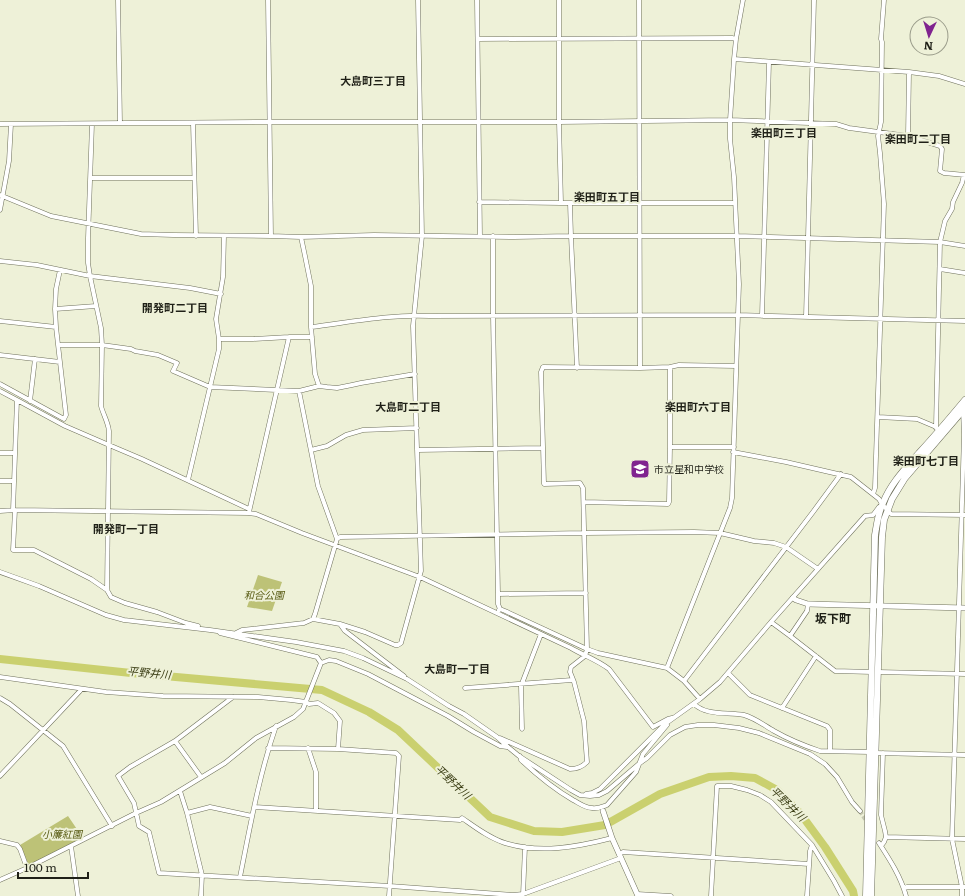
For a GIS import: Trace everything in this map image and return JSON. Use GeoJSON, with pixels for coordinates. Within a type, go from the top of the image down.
{"type":"FeatureCollection","features":[{"type":"Feature","properties":{"kind":"main road"},"geometry":{"type":"LineString","coordinates":[[871,896],[870,862],[875,672],[875,536],[878,519],[886,495],[900,475],[936,429],[965,400]]}},
{"type":"Feature","properties":{"kind":"main road"},"geometry":{"type":"LineString","coordinates":[[875,672],[881,605],[882,537],[884,520],[892,499],[905,478],[964,409]]}},
{"type":"Feature","properties":{"kind":"main road"},"geometry":{"type":"LineString","coordinates":[[866,896],[870,862]]}},
{"type":"Feature","properties":{"kind":"street"},"geometry":{"type":"LineString","coordinates":[[118,0],[120,123]]}},
{"type":"Feature","properties":{"kind":"street"},"geometry":{"type":"LineString","coordinates":[[268,0],[271,236]]}},
{"type":"Feature","properties":{"kind":"street"},"geometry":{"type":"LineString","coordinates":[[236,634],[242,630],[304,623],[313,619],[340,624],[398,645],[401,643],[418,586],[421,571],[413,326],[422,236],[418,0]]}},
{"type":"Feature","properties":{"kind":"street"},"geometry":{"type":"LineString","coordinates":[[477,0],[480,236]]}},
{"type":"Feature","properties":{"kind":"street"},"geometry":{"type":"LineString","coordinates":[[559,0],[560,203]]}},
{"type":"Feature","properties":{"kind":"street"},"geometry":{"type":"LineString","coordinates":[[639,0],[640,368]]}},
{"type":"Feature","properties":{"kind":"street"},"geometry":{"type":"LineString","coordinates":[[667,668],[730,508],[732,498],[738,284],[734,177],[730,139],[730,120],[736,39],[743,0]]}},
{"type":"Feature","properties":{"kind":"street"},"geometry":{"type":"LineString","coordinates":[[806,317],[814,0]]}},
{"type":"Feature","properties":{"kind":"street"},"geometry":{"type":"LineString","coordinates":[[873,494],[875,488],[878,417],[883,240],[883,185],[878,132],[880,122],[881,39],[884,0]]}},
{"type":"Feature","properties":{"kind":"street"},"geometry":{"type":"LineString","coordinates":[[478,39],[736,39]]}},
{"type":"Feature","properties":{"kind":"street"},"geometry":{"type":"LineString","coordinates":[[734,59],[908,72],[939,76],[965,84]]}},
{"type":"Feature","properties":{"kind":"street"},"geometry":{"type":"LineString","coordinates":[[762,316],[769,62]]}},
{"type":"Feature","properties":{"kind":"street"},"geometry":{"type":"LineString","coordinates":[[908,72],[908,136]]}},
{"type":"Feature","properties":{"kind":"street"},"geometry":{"type":"LineString","coordinates":[[0,124],[730,120],[836,124],[849,128],[908,136],[940,146],[942,149],[940,171],[944,173],[964,175],[953,202],[952,209],[945,221],[940,242],[936,429],[917,419],[878,417]]}},
{"type":"Feature","properties":{"kind":"street"},"geometry":{"type":"LineString","coordinates":[[193,123],[196,236]]}},
{"type":"Feature","properties":{"kind":"street"},"geometry":{"type":"LineString","coordinates":[[0,210],[1,196],[10,157],[11,124]]}},
{"type":"Feature","properties":{"kind":"street"},"geometry":{"type":"LineString","coordinates":[[92,124],[88,263],[102,345],[101,406],[109,431],[107,590]]}},
{"type":"Feature","properties":{"kind":"street"},"geometry":{"type":"LineString","coordinates":[[90,178],[194,178]]}},
{"type":"Feature","properties":{"kind":"street"},"geometry":{"type":"LineString","coordinates":[[1,196],[51,216],[140,234],[301,237],[374,235],[736,236],[940,242],[965,246]]}},
{"type":"Feature","properties":{"kind":"street"},"geometry":{"type":"LineString","coordinates":[[479,202],[735,203]]}},
{"type":"Feature","properties":{"kind":"street"},"geometry":{"type":"LineString","coordinates":[[570,203],[577,368]]}},
{"type":"Feature","properties":{"kind":"street"},"geometry":{"type":"LineString","coordinates":[[188,480],[219,349],[216,319],[223,277],[224,236]]}},
{"type":"Feature","properties":{"kind":"street"},"geometry":{"type":"LineString","coordinates":[[493,236],[495,448],[498,604],[500,610]]}},
{"type":"Feature","properties":{"kind":"street"},"geometry":{"type":"LineString","coordinates":[[301,237],[306,256],[310,286],[311,327],[315,374],[318,386]]}},
{"type":"Feature","properties":{"kind":"street"},"geometry":{"type":"LineString","coordinates":[[0,261],[37,265],[90,276],[190,288],[221,294]]}},
{"type":"Feature","properties":{"kind":"street"},"geometry":{"type":"LineString","coordinates":[[940,269],[965,273]]}},
{"type":"Feature","properties":{"kind":"street"},"geometry":{"type":"LineString","coordinates":[[0,384],[64,419],[66,415],[55,309],[56,289],[60,270]]}},
{"type":"Feature","properties":{"kind":"street"},"geometry":{"type":"LineString","coordinates":[[55,309],[96,306]]}},
{"type":"Feature","properties":{"kind":"street"},"geometry":{"type":"LineString","coordinates":[[311,327],[414,316],[737,315],[965,321]]}},
{"type":"Feature","properties":{"kind":"street"},"geometry":{"type":"LineString","coordinates":[[0,321],[56,327]]}},
{"type":"Feature","properties":{"kind":"street"},"geometry":{"type":"LineString","coordinates":[[249,511],[276,391],[290,337]]}},
{"type":"Feature","properties":{"kind":"street"},"geometry":{"type":"LineString","coordinates":[[218,339],[312,337]]}},
{"type":"Feature","properties":{"kind":"street"},"geometry":{"type":"LineString","coordinates":[[58,345],[102,345],[158,355],[177,363],[173,371],[210,387],[299,391],[318,386],[337,388],[415,374]]}},
{"type":"Feature","properties":{"kind":"street"},"geometry":{"type":"LineString","coordinates":[[0,355],[60,362]]}},
{"type":"Feature","properties":{"kind":"street"},"geometry":{"type":"LineString","coordinates":[[30,401],[34,359]]}},
{"type":"Feature","properties":{"kind":"street"},"geometry":{"type":"LineString","coordinates":[[0,572],[39,586],[106,615],[124,620],[296,642],[344,651],[369,660],[407,679],[498,737],[570,768],[576,769],[584,766],[587,762],[584,721],[570,672],[571,667],[585,656],[587,649],[583,488],[580,483],[544,484],[541,372],[543,367],[640,368],[679,365],[736,366]]}},
{"type":"Feature","properties":{"kind":"street"},"geometry":{"type":"LineString","coordinates":[[584,502],[668,504],[670,502],[670,366]]}},
{"type":"Feature","properties":{"kind":"street"},"geometry":{"type":"LineString","coordinates":[[0,391],[65,426],[188,480],[249,511],[302,533],[420,577],[600,662],[609,669],[653,727],[672,718]]}},
{"type":"Feature","properties":{"kind":"street"},"geometry":{"type":"LineString","coordinates":[[299,391],[318,486],[337,539],[316,614],[313,619]]}},
{"type":"Feature","properties":{"kind":"street"},"geometry":{"type":"LineString","coordinates":[[17,400],[13,550],[34,550],[85,575],[107,590],[111,597],[124,603],[157,612],[224,635],[317,658],[321,663]]}},
{"type":"Feature","properties":{"kind":"street"},"geometry":{"type":"LineString","coordinates":[[962,896],[964,887],[952,839],[958,607],[963,515],[964,409]]}},
{"type":"Feature","properties":{"kind":"street"},"geometry":{"type":"LineString","coordinates":[[311,450],[327,446],[346,435],[363,430],[417,428]]}},
{"type":"Feature","properties":{"kind":"street"},"geometry":{"type":"LineString","coordinates":[[670,447],[734,446]]}},
{"type":"Feature","properties":{"kind":"street"},"geometry":{"type":"LineString","coordinates":[[418,450],[543,448]]}},
{"type":"Feature","properties":{"kind":"street"},"geometry":{"type":"LineString","coordinates":[[733,452],[851,477],[879,499],[891,514],[963,515]]}},
{"type":"Feature","properties":{"kind":"street"},"geometry":{"type":"LineString","coordinates":[[0,453],[15,453]]}},
{"type":"Feature","properties":{"kind":"street"},"geometry":{"type":"LineString","coordinates":[[684,681],[841,474]]}},
{"type":"Feature","properties":{"kind":"street"},"geometry":{"type":"LineString","coordinates":[[0,481],[14,481]]}},
{"type":"Feature","properties":{"kind":"street"},"geometry":{"type":"LineString","coordinates":[[580,795],[592,793],[600,789],[665,724],[694,704],[720,682],[865,516],[873,515],[882,504]]}},
{"type":"Feature","properties":{"kind":"street"},"geometry":{"type":"LineString","coordinates":[[0,511],[249,511]]}},
{"type":"Feature","properties":{"kind":"street"},"geometry":{"type":"LineString","coordinates":[[337,539],[340,537],[585,533],[720,533],[786,547],[818,569]]}},
{"type":"Feature","properties":{"kind":"street"},"geometry":{"type":"LineString","coordinates":[[498,594],[586,593]]}},
{"type":"Feature","properties":{"kind":"street"},"geometry":{"type":"LineString","coordinates":[[793,598],[808,604],[965,608]]}},
{"type":"Feature","properties":{"kind":"street"},"geometry":{"type":"LineString","coordinates":[[790,636],[807,611],[808,604]]}},
{"type":"Feature","properties":{"kind":"street"},"geometry":{"type":"LineString","coordinates":[[495,612],[500,610],[505,611],[598,653],[667,668],[684,681],[700,699]]}},
{"type":"Feature","properties":{"kind":"street"},"geometry":{"type":"LineString","coordinates":[[771,622],[835,671],[965,674]]}},
{"type":"Feature","properties":{"kind":"street"},"geometry":{"type":"LineString","coordinates":[[340,624],[345,631],[400,672],[407,679]]}},
{"type":"Feature","properties":{"kind":"street"},"geometry":{"type":"LineString","coordinates":[[522,729],[521,686],[541,634]]}},
{"type":"Feature","properties":{"kind":"street"},"geometry":{"type":"LineString","coordinates":[[782,708],[816,656]]}},
{"type":"Feature","properties":{"kind":"street"},"geometry":{"type":"LineString","coordinates":[[0,880],[161,802],[225,763],[256,738],[294,716],[303,709],[321,663],[329,660],[336,661],[368,674],[448,716],[500,746],[508,747]]}},
{"type":"Feature","properties":{"kind":"street"},"geometry":{"type":"LineString","coordinates":[[728,673],[750,695],[827,726],[830,730],[830,751]]}},
{"type":"Feature","properties":{"kind":"street"},"geometry":{"type":"LineString","coordinates":[[0,677],[106,692],[163,696],[306,700],[310,704],[318,703],[334,712],[340,721],[338,749]]}},
{"type":"Feature","properties":{"kind":"street"},"geometry":{"type":"LineString","coordinates":[[465,688],[572,680]]}},
{"type":"Feature","properties":{"kind":"street"},"geometry":{"type":"LineString","coordinates":[[0,776],[80,691],[80,689]]}},
{"type":"Feature","properties":{"kind":"street"},"geometry":{"type":"LineString","coordinates":[[233,697],[175,741],[130,767],[118,776],[134,803],[139,826],[149,832],[159,873],[523,895],[620,856],[623,852],[809,864]]}},
{"type":"Feature","properties":{"kind":"street"},"geometry":{"type":"LineString","coordinates":[[0,698],[10,704],[63,746],[112,826]]}},
{"type":"Feature","properties":{"kind":"street"},"geometry":{"type":"LineString","coordinates":[[694,704],[711,712],[744,715],[752,718],[775,732],[820,751],[965,755]]}},
{"type":"Feature","properties":{"kind":"street"},"geometry":{"type":"LineString","coordinates":[[519,756],[521,760],[543,779],[563,794],[584,806],[602,809],[636,772],[643,754],[672,718]]}},
{"type":"Feature","properties":{"kind":"street"},"geometry":{"type":"LineString","coordinates":[[498,737],[519,756],[571,790],[580,795],[590,796],[599,795],[608,790],[647,758],[670,735],[685,727],[714,725],[739,728],[759,733],[794,747],[810,754],[825,764],[837,778],[852,802],[860,811]]}},
{"type":"Feature","properties":{"kind":"street"},"geometry":{"type":"LineString","coordinates":[[240,877],[252,816],[268,748],[276,726]]}},
{"type":"Feature","properties":{"kind":"street"},"geometry":{"type":"LineString","coordinates":[[175,741],[201,777]]}},
{"type":"Feature","properties":{"kind":"street"},"geometry":{"type":"LineString","coordinates":[[268,748],[308,748],[396,752],[399,756],[389,896]]}},
{"type":"Feature","properties":{"kind":"street"},"geometry":{"type":"LineString","coordinates":[[308,748],[316,772],[316,811]]}},
{"type":"Feature","properties":{"kind":"street"},"geometry":{"type":"LineString","coordinates":[[883,753],[881,815],[886,836],[884,842],[880,845],[895,869],[906,896]]}},
{"type":"Feature","properties":{"kind":"street"},"geometry":{"type":"LineString","coordinates":[[711,896],[717,786],[731,786],[747,790],[760,795],[771,802],[812,846],[842,896]]}},
{"type":"Feature","properties":{"kind":"street"},"geometry":{"type":"LineString","coordinates":[[180,791],[202,875],[201,896]]}},
{"type":"Feature","properties":{"kind":"street"},"geometry":{"type":"LineString","coordinates":[[187,813],[210,807],[252,816]]}},
{"type":"Feature","properties":{"kind":"street"},"geometry":{"type":"LineString","coordinates":[[255,807],[460,820],[462,818],[495,839],[525,848],[558,849],[611,837]]}},
{"type":"Feature","properties":{"kind":"street"},"geometry":{"type":"LineString","coordinates":[[602,809],[611,837],[638,895],[671,896]]}},
{"type":"Feature","properties":{"kind":"street"},"geometry":{"type":"LineString","coordinates":[[886,836],[965,839]]}},
{"type":"Feature","properties":{"kind":"street"},"geometry":{"type":"LineString","coordinates":[[0,841],[17,845],[27,868]]}},
{"type":"Feature","properties":{"kind":"street"},"geometry":{"type":"LineString","coordinates":[[71,846],[78,896]]}},
{"type":"Feature","properties":{"kind":"street"},"geometry":{"type":"LineString","coordinates":[[807,896],[810,851],[812,846]]}},
{"type":"Feature","properties":{"kind":"street"},"geometry":{"type":"LineString","coordinates":[[523,895],[525,848]]}},
{"type":"Feature","properties":{"kind":"street"},"geometry":{"type":"LineString","coordinates":[[904,888],[964,887]]}},
{"type":"Feature","properties":{"kind":"green space","name":"和合公園"},"geometry":{"type":"Polygon","coordinates":[[[258,575],[282,582],[272,611],[247,607],[258,575]]]}},
{"type":"Feature","properties":{"kind":"green space","name":"小簾紅園"},"geometry":{"type":"Polygon","coordinates":[[[68,816],[83,838],[29,866],[20,845],[68,816]]]}},
{"type":"Feature","properties":{"kind":"waterway","name":"平野井川"},"geometry":{"type":"LineString","coordinates":[[0,659],[131,673],[322,690],[369,712],[398,730],[490,817],[534,831],[562,832],[605,825],[660,794],[709,777],[731,776],[755,778],[777,790],[800,813],[825,847],[853,891],[854,896]]}},
{"type":"Feature","properties":{"kind":"tunnel"},"geometry":{"type":"LineString","coordinates":[[860,811],[868,824]]}},
{"type":"Feature","properties":{"kind":"place","name":"市立星和中学校"},"geometry":{"type":"Point","coordinates":[640,469]}},
{"type":"Feature","properties":{"kind":"district","name":"大島町三丁目"},"geometry":{"type":"Point","coordinates":[373,81]}},
{"type":"Feature","properties":{"kind":"district","name":"楽田町三丁目"},"geometry":{"type":"Point","coordinates":[784,133]}},
{"type":"Feature","properties":{"kind":"district","name":"楽田町二丁目"},"geometry":{"type":"Point","coordinates":[918,139]}},
{"type":"Feature","properties":{"kind":"district","name":"楽田町五丁目"},"geometry":{"type":"Point","coordinates":[607,197]}},
{"type":"Feature","properties":{"kind":"district","name":"開発町二丁目"},"geometry":{"type":"Point","coordinates":[175,308]}},
{"type":"Feature","properties":{"kind":"district","name":"大島町二丁目"},"geometry":{"type":"Point","coordinates":[408,407]}},
{"type":"Feature","properties":{"kind":"district","name":"楽田町六丁目"},"geometry":{"type":"Point","coordinates":[698,407]}},
{"type":"Feature","properties":{"kind":"district","name":"楽田町七丁目"},"geometry":{"type":"Point","coordinates":[926,461]}},
{"type":"Feature","properties":{"kind":"district","name":"開発町一丁目"},"geometry":{"type":"Point","coordinates":[126,529]}},
{"type":"Feature","properties":{"kind":"district","name":"坂下町"},"geometry":{"type":"Point","coordinates":[833,619]}},
{"type":"Feature","properties":{"kind":"district","name":"大島町一丁目"},"geometry":{"type":"Point","coordinates":[457,669]}}]}
